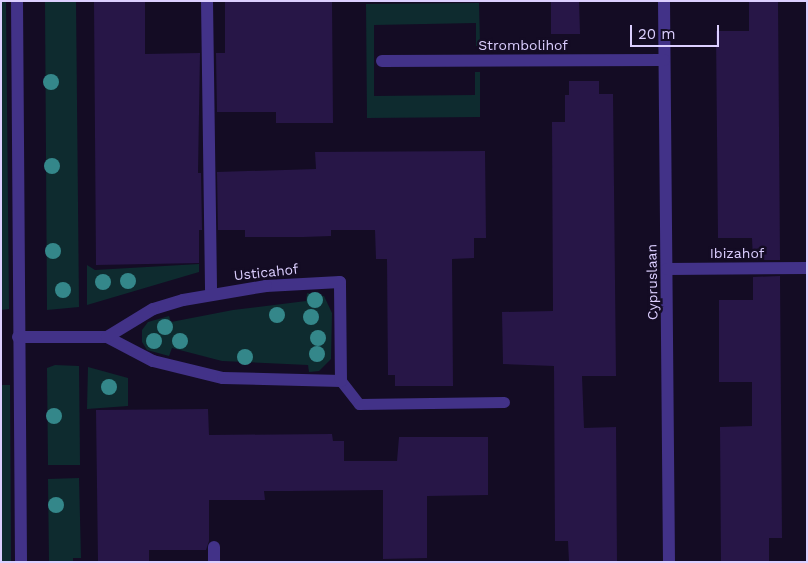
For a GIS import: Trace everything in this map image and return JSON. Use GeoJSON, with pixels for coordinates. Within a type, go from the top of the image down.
{"type":"FeatureCollection","features":[{"type":"Feature","properties":{"kind":"street"},"geometry":{"type":"LineString","coordinates":[[17,1],[21,562]]}},
{"type":"Feature","properties":{"kind":"street"},"geometry":{"type":"LineString","coordinates":[[207,1],[211,294]]}},
{"type":"Feature","properties":{"kind":"street","name":"Cypruslaan"},"geometry":{"type":"LineString","coordinates":[[664,1],[669,562]]}},
{"type":"Feature","properties":{"kind":"street","name":"Strombolihof"},"geometry":{"type":"LineString","coordinates":[[382,61],[664,60]]}},
{"type":"Feature","properties":{"kind":"street","name":"Ibizahof"},"geometry":{"type":"LineString","coordinates":[[667,269],[807,268]]}},
{"type":"Feature","properties":{"kind":"street","name":"Usticahof"},"geometry":{"type":"LineString","coordinates":[[18,337],[107,336],[153,361],[206,376],[257,381],[341,381],[340,282],[289,284],[211,294],[153,309],[107,336]]}},
{"type":"Feature","properties":{"kind":"street"},"geometry":{"type":"LineString","coordinates":[[214,547],[214,562]]}},
{"type":"Feature","properties":{"kind":"lane"},"geometry":{"type":"LineString","coordinates":[[341,381],[359,404],[504,402]]}},
{"type":"Feature","properties":{"kind":"green space"},"geometry":{"type":"Polygon","coordinates":[[[1,1],[6,1],[9,309],[1,310],[1,1]]]}},
{"type":"Feature","properties":{"kind":"green space"},"geometry":{"type":"Polygon","coordinates":[[[45,1],[76,1],[79,307],[47,310],[45,1]]]}},
{"type":"Feature","properties":{"kind":"green space"},"geometry":{"type":"Polygon","coordinates":[[[479,3],[480,45],[476,46],[476,23],[374,25],[374,96],[475,95],[475,72],[480,72],[480,117],[367,118],[366,4],[479,3]]]}},
{"type":"Feature","properties":{"kind":"green space"},"geometry":{"type":"Polygon","coordinates":[[[199,264],[199,272],[87,305],[87,265],[95,270],[199,264]]]}},
{"type":"Feature","properties":{"kind":"green space"},"geometry":{"type":"Polygon","coordinates":[[[307,293],[324,296],[332,313],[331,359],[319,371],[309,372],[308,365],[222,361],[172,348],[169,356],[147,350],[142,342],[142,330],[148,322],[169,316],[171,322],[233,310],[306,301],[307,293]]]}},
{"type":"Feature","properties":{"kind":"green space"},"geometry":{"type":"Polygon","coordinates":[[[55,365],[79,366],[80,465],[48,465],[47,368],[55,365]]]}},
{"type":"Feature","properties":{"kind":"green space"},"geometry":{"type":"Polygon","coordinates":[[[88,367],[128,378],[128,406],[87,409],[88,367]]]}},
{"type":"Feature","properties":{"kind":"green space"},"geometry":{"type":"Polygon","coordinates":[[[1,385],[10,385],[11,562],[1,562],[1,385]]]}},
{"type":"Feature","properties":{"kind":"green space"},"geometry":{"type":"Polygon","coordinates":[[[79,478],[81,558],[73,558],[73,562],[49,562],[48,479],[79,478]]]}},
{"type":"Feature","properties":{"kind":"building"},"geometry":{"type":"Polygon","coordinates":[[[225,1],[332,1],[333,123],[276,123],[276,112],[217,112],[216,53],[225,53],[225,1]]]}},
{"type":"Feature","properties":{"kind":"building"},"geometry":{"type":"Polygon","coordinates":[[[551,1],[579,1],[580,34],[551,34],[551,1]]]}},
{"type":"Feature","properties":{"kind":"building"},"geometry":{"type":"Polygon","coordinates":[[[749,1],[778,1],[780,260],[753,260],[752,238],[718,238],[716,31],[749,31],[749,1]]]}},
{"type":"Feature","properties":{"kind":"building"},"geometry":{"type":"Polygon","coordinates":[[[94,2],[145,2],[145,54],[200,53],[198,173],[201,173],[202,230],[199,230],[199,263],[96,265],[94,2]]]}},
{"type":"Feature","properties":{"kind":"building"},"geometry":{"type":"Polygon","coordinates":[[[569,81],[599,81],[599,94],[613,94],[616,376],[582,376],[584,428],[616,427],[617,562],[569,562],[568,541],[555,541],[554,366],[503,364],[502,312],[553,311],[552,122],[565,122],[565,95],[569,95],[569,81]]]}},
{"type":"Feature","properties":{"kind":"building"},"geometry":{"type":"Polygon","coordinates":[[[485,151],[486,238],[474,238],[474,258],[452,259],[453,386],[395,386],[395,375],[388,375],[387,259],[376,259],[375,230],[331,230],[331,236],[245,237],[245,230],[218,230],[217,172],[316,169],[315,152],[485,151]]]}},
{"type":"Feature","properties":{"kind":"building"},"geometry":{"type":"Polygon","coordinates":[[[780,276],[782,538],[769,538],[769,562],[721,562],[720,427],[752,426],[752,382],[719,382],[719,300],[753,300],[753,277],[780,276]]]}},
{"type":"Feature","properties":{"kind":"building"},"geometry":{"type":"Polygon","coordinates":[[[208,409],[209,435],[332,434],[333,441],[344,441],[344,461],[397,461],[399,437],[488,437],[488,495],[427,496],[427,558],[383,559],[383,490],[264,491],[265,500],[209,500],[209,541],[206,550],[149,550],[149,562],[98,562],[96,410],[208,409]]]}}]}
